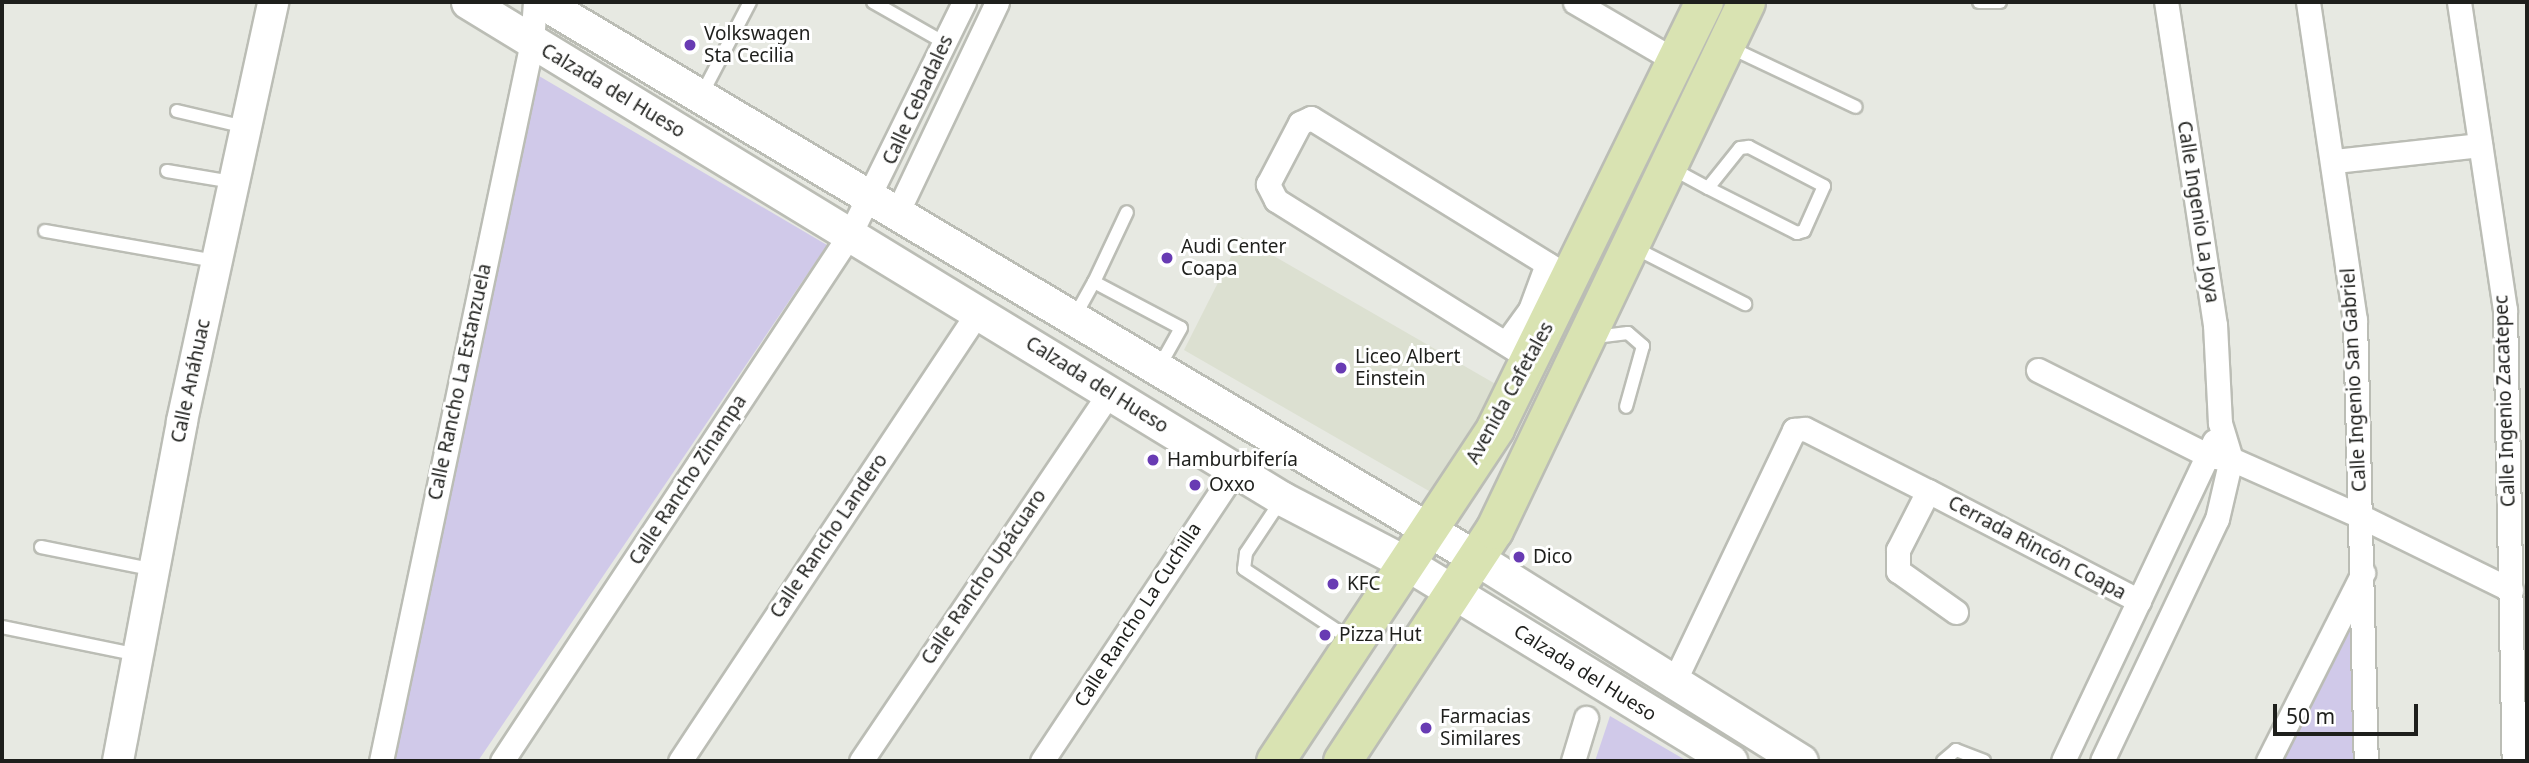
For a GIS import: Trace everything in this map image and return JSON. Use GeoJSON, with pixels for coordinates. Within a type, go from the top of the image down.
{"type":"FeatureCollection","features":[{"type":"Feature","properties":{"kind":"main road","name":"Calzada del Hueso"},"geometry":{"type":"LineString","coordinates":[[468,2],[1283,499],[1406,563],[1730,761]]}},
{"type":"Feature","properties":{"kind":"main road","name":"Calzada del Hueso"},"geometry":{"type":"LineString","coordinates":[[542,2],[885,205],[1156,372],[1476,558],[1672,686],[1801,761]]}},
{"type":"Feature","properties":{"kind":"main road","name":"Avenida Cafetales"},"geometry":{"type":"LineString","coordinates":[[1275,761],[1428,530],[1559,271],[1676,61],[1704,2]]}},
{"type":"Feature","properties":{"kind":"main road","name":"Avenida Cafetales"},"geometry":{"type":"LineString","coordinates":[[1342,761],[1476,558],[1746,2]]}},
{"type":"Feature","properties":{"kind":"street","name":"Calle Anáhuac"},"geometry":{"type":"LineString","coordinates":[[118,761],[216,261],[273,2]]}},
{"type":"Feature","properties":{"kind":"street","name":"Calle Rancho La Estanzuela"},"geometry":{"type":"LineString","coordinates":[[381,761],[532,42],[535,2]]}},
{"type":"Feature","properties":{"kind":"street","name":"Calle Cebadales"},"geometry":{"type":"LineString","coordinates":[[885,205],[919,97],[964,2]]}},
{"type":"Feature","properties":{"kind":"street"},"geometry":{"type":"LineString","coordinates":[[885,205],[946,110],[998,2]]}},
{"type":"Feature","properties":{"kind":"street"},"geometry":{"type":"LineString","coordinates":[[1575,2],[1676,61]]}},
{"type":"Feature","properties":{"kind":"street","name":"Calle Ingenio La Joya"},"geometry":{"type":"LineString","coordinates":[[2166,2],[2215,324],[2220,458]]}},
{"type":"Feature","properties":{"kind":"street","name":"Calle Ingenio San Gabriel"},"geometry":{"type":"LineString","coordinates":[[2308,2],[2335,161],[2355,320],[2364,570],[2366,761]]}},
{"type":"Feature","properties":{"kind":"street","name":"Calle Ingenio Zacatepec"},"geometry":{"type":"LineString","coordinates":[[2459,2],[2505,310],[2514,761]]}},
{"type":"Feature","properties":{"kind":"street"},"geometry":{"type":"LineString","coordinates":[[919,97],[946,110]]}},
{"type":"Feature","properties":{"kind":"street"},"geometry":{"type":"LineString","coordinates":[[1518,351],[1267,193],[1300,123],[1311,118],[1559,271]]}},
{"type":"Feature","properties":{"kind":"street"},"geometry":{"type":"LineString","coordinates":[[2335,161],[2480,145]]}},
{"type":"Feature","properties":{"kind":"street","name":"Calle Rancho Zinampa"},"geometry":{"type":"LineString","coordinates":[[513,757],[850,234],[885,205]]}},
{"type":"Feature","properties":{"kind":"street","name":"Calle Rancho Landero"},"geometry":{"type":"LineString","coordinates":[[680,761],[978,312]]}},
{"type":"Feature","properties":{"kind":"street"},"geometry":{"type":"LineString","coordinates":[[2038,370],[2220,458],[2362,517],[2511,590]]}},
{"type":"Feature","properties":{"kind":"street","name":"Calle Rancho Upácuaro"},"geometry":{"type":"LineString","coordinates":[[861,761],[1109,393]]}},
{"type":"Feature","properties":{"kind":"street"},"geometry":{"type":"LineString","coordinates":[[1672,686],[1794,430],[1805,429],[1928,491]]}},
{"type":"Feature","properties":{"kind":"street"},"geometry":{"type":"LineString","coordinates":[[2063,761],[2139,601],[2220,458]]}},
{"type":"Feature","properties":{"kind":"street"},"geometry":{"type":"LineString","coordinates":[[2102,761],[2217,519],[2220,458]]}},
{"type":"Feature","properties":{"kind":"street","name":"Calle Rancho La Cuchilla"},"geometry":{"type":"LineString","coordinates":[[1042,761],[1235,470]]}},
{"type":"Feature","properties":{"kind":"street","name":"Cerrada Rincón Coapa"},"geometry":{"type":"LineString","coordinates":[[1956,612],[1898,571],[1898,550],[1928,491],[2139,601]]}},
{"type":"Feature","properties":{"kind":"street"},"geometry":{"type":"LineString","coordinates":[[2267,761],[2364,570]]}},
{"type":"Feature","properties":{"kind":"street"},"geometry":{"type":"LineString","coordinates":[[1573,761],[1586,718]]}},
{"type":"Feature","properties":{"kind":"lane"},"geometry":{"type":"LineString","coordinates":[[701,96],[751,2]]}},
{"type":"Feature","properties":{"kind":"lane"},"geometry":{"type":"LineString","coordinates":[[873,2],[945,43]]}},
{"type":"Feature","properties":{"kind":"lane"},"geometry":{"type":"LineString","coordinates":[[1979,2],[2000,2]]}},
{"type":"Feature","properties":{"kind":"lane"},"geometry":{"type":"LineString","coordinates":[[1726,45],[1856,107]]}},
{"type":"Feature","properties":{"kind":"lane"},"geometry":{"type":"LineString","coordinates":[[177,111],[246,127]]}},
{"type":"Feature","properties":{"kind":"lane"},"geometry":{"type":"LineString","coordinates":[[1666,165],[1708,188],[1797,233],[1804,231],[1824,186],[1749,147],[1740,148],[1708,188]]}},
{"type":"Feature","properties":{"kind":"lane"},"geometry":{"type":"LineString","coordinates":[[167,171],[234,182]]}},
{"type":"Feature","properties":{"kind":"lane"},"geometry":{"type":"LineString","coordinates":[[1073,321],[1128,212]]}},
{"type":"Feature","properties":{"kind":"lane"},"geometry":{"type":"LineString","coordinates":[[45,231],[216,261]]}},
{"type":"Feature","properties":{"kind":"lane"},"geometry":{"type":"LineString","coordinates":[[1629,245],[1745,304]]}},
{"type":"Feature","properties":{"kind":"lane"},"geometry":{"type":"LineString","coordinates":[[1094,282],[1181,328],[1156,372]]}},
{"type":"Feature","properties":{"kind":"lane"},"geometry":{"type":"LineString","coordinates":[[1581,346],[1614,331],[1628,333],[1643,346],[1626,407]]}},
{"type":"Feature","properties":{"kind":"lane"},"geometry":{"type":"LineString","coordinates":[[1283,499],[1246,553],[1244,569],[1354,642]]}},
{"type":"Feature","properties":{"kind":"lane"},"geometry":{"type":"LineString","coordinates":[[41,547],[155,570]]}},
{"type":"Feature","properties":{"kind":"lane"},"geometry":{"type":"LineString","coordinates":[[2,627],[139,655]]}},
{"type":"Feature","properties":{"kind":"lane"},"geometry":{"type":"LineString","coordinates":[[1943,761],[1956,750],[1984,761]]}},
{"type":"Feature","properties":{"kind":"shaded area"},"geometry":{"type":"Polygon","coordinates":[[[539,76],[827,245],[478,761],[394,761],[539,76]]]}},
{"type":"Feature","properties":{"kind":"shaded area","name":"Liceo Albert Einstein"},"geometry":{"type":"Polygon","coordinates":[[[1241,237],[1499,386],[1429,491],[1184,350],[1241,237]]]}},
{"type":"Feature","properties":{"kind":"shaded area"},"geometry":{"type":"Polygon","coordinates":[[[2354,614],[2359,761],[2278,761],[2354,614]]]}},
{"type":"Feature","properties":{"kind":"shaded area"},"geometry":{"type":"Polygon","coordinates":[[[1610,716],[1687,761],[1595,761],[1610,716]]]}},
{"type":"Feature","properties":{"kind":"place","name":"Volkswagen Sta Cecilia"},"geometry":{"type":"Point","coordinates":[690,45]}},
{"type":"Feature","properties":{"kind":"place","name":"Audi Center Coapa"},"geometry":{"type":"Point","coordinates":[1167,258]}},
{"type":"Feature","properties":{"kind":"place","name":"Liceo Albert Einstein"},"geometry":{"type":"Point","coordinates":[1341,368]}},
{"type":"Feature","properties":{"kind":"place","name":"Hamburbifería"},"geometry":{"type":"Point","coordinates":[1153,460]}},
{"type":"Feature","properties":{"kind":"place","name":"Oxxo"},"geometry":{"type":"Point","coordinates":[1195,485]}},
{"type":"Feature","properties":{"kind":"place","name":"Dico"},"geometry":{"type":"Point","coordinates":[1519,557]}},
{"type":"Feature","properties":{"kind":"place","name":"KFC"},"geometry":{"type":"Point","coordinates":[1333,584]}},
{"type":"Feature","properties":{"kind":"place","name":"Pizza Hut"},"geometry":{"type":"Point","coordinates":[1325,635]}},
{"type":"Feature","properties":{"kind":"place","name":"Farmacias Similares"},"geometry":{"type":"Point","coordinates":[1426,728]}}]}
